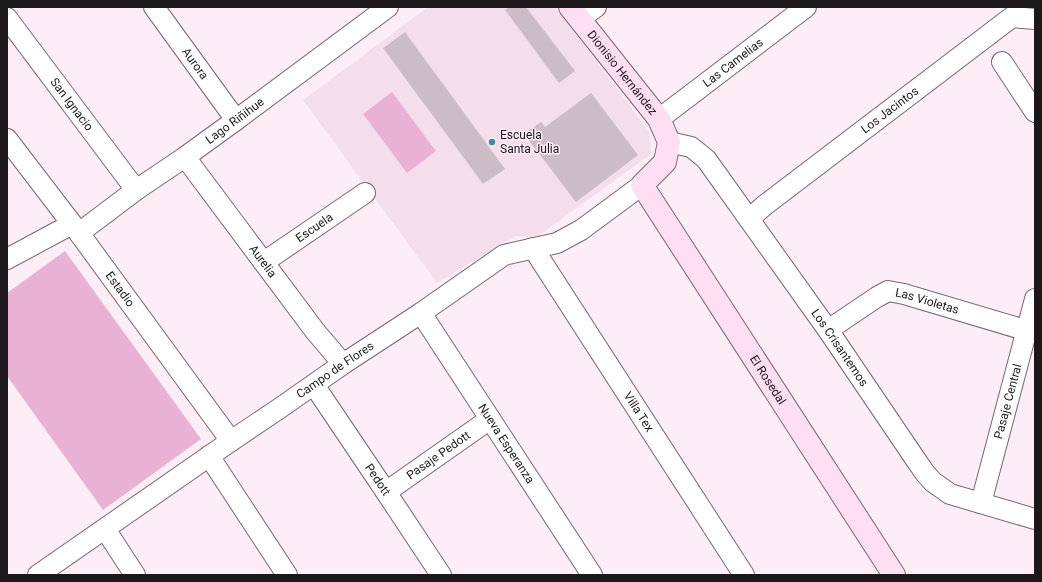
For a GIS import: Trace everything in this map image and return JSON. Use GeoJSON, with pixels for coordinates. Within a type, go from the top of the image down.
{"type":"FeatureCollection","features":[{"type":"Feature","properties":{"kind":"street","name":"Aurora"},"geometry":{"type":"LineString","coordinates":[[154,7],[236,120]]}},
{"type":"Feature","properties":{"kind":"street","name":"Lago Riñihue"},"geometry":{"type":"LineString","coordinates":[[7,259],[76,228],[136,190],[236,120],[388,7]]}},
{"type":"Feature","properties":{"kind":"street","name":"Las Camelias"},"geometry":{"type":"LineString","coordinates":[[659,119],[806,7]]}},
{"type":"Feature","properties":{"kind":"street","name":"Dionisio Hernández"},"geometry":{"type":"LineString","coordinates":[[582,11],[659,119],[669,142]]}},
{"type":"Feature","properties":{"kind":"street","name":"Los Jacintos"},"geometry":{"type":"LineString","coordinates":[[749,219],[1012,17],[1035,19]]}},
{"type":"Feature","properties":{"kind":"street","name":"San Ignacio"},"geometry":{"type":"LineString","coordinates":[[7,18],[136,190]]}},
{"type":"Feature","properties":{"kind":"street"},"geometry":{"type":"LineString","coordinates":[[1002,62],[1035,112]]}},
{"type":"Feature","properties":{"kind":"street","name":"Estadio"},"geometry":{"type":"LineString","coordinates":[[7,139],[76,228],[231,441]]}},
{"type":"Feature","properties":{"kind":"street","name":"Los Crisantemos"},"geometry":{"type":"LineString","coordinates":[[669,142],[691,147],[706,159],[828,330],[925,473],[933,482],[950,494],[1035,519]]}},
{"type":"Feature","properties":{"kind":"street"},"geometry":{"type":"LineString","coordinates":[[642,185],[665,162],[669,142]]}},
{"type":"Feature","properties":{"kind":"street","name":"Aurelia"},"geometry":{"type":"LineString","coordinates":[[185,157],[315,331],[343,364]]}},
{"type":"Feature","properties":{"kind":"street","name":"Campo de Flores"},"geometry":{"type":"LineString","coordinates":[[38,575],[209,456],[504,255],[557,243],[581,230],[642,185]]}},
{"type":"Feature","properties":{"kind":"street","name":"El Rosedal"},"geometry":{"type":"LineString","coordinates":[[642,185],[894,575]]}},
{"type":"Feature","properties":{"kind":"street","name":"Escuela"},"geometry":{"type":"LineString","coordinates":[[264,262],[365,193]]}},
{"type":"Feature","properties":{"kind":"street","name":"Villa Tex"},"geometry":{"type":"LineString","coordinates":[[534,248],[744,575]]}},
{"type":"Feature","properties":{"kind":"street","name":"Las Violetas"},"geometry":{"type":"LineString","coordinates":[[828,330],[876,297],[888,291],[904,294],[1031,332]]}},
{"type":"Feature","properties":{"kind":"street","name":"Pasaje Central"},"geometry":{"type":"LineString","coordinates":[[981,503],[1031,332],[1035,299]]}},
{"type":"Feature","properties":{"kind":"street","name":"Nueva Esperanza"},"geometry":{"type":"LineString","coordinates":[[421,313],[592,575]]}},
{"type":"Feature","properties":{"kind":"street","name":"Pedott"},"geometry":{"type":"LineString","coordinates":[[314,385],[441,575]]}},
{"type":"Feature","properties":{"kind":"street","name":"Pasaje Pedott"},"geometry":{"type":"LineString","coordinates":[[386,492],[490,418]]}},
{"type":"Feature","properties":{"kind":"street"},"geometry":{"type":"LineString","coordinates":[[209,456],[287,575]]}},
{"type":"Feature","properties":{"kind":"street"},"geometry":{"type":"LineString","coordinates":[[105,529],[135,575]]}},
{"type":"Feature","properties":{"kind":"shaded area","name":"Escuela Santa Julia"},"geometry":{"type":"Polygon","coordinates":[[[428,7],[555,7],[649,131],[651,154],[537,237],[515,236],[437,283],[303,100],[428,7]]]}},
{"type":"Feature","properties":{"kind":"shaded area"},"geometry":{"type":"Polygon","coordinates":[[[392,92],[436,151],[407,173],[363,114],[392,92]]]}},
{"type":"Feature","properties":{"kind":"shaded area"},"geometry":{"type":"Polygon","coordinates":[[[65,251],[201,439],[103,510],[7,376],[7,293],[65,251]]]}},
{"type":"Feature","properties":{"kind":"building"},"geometry":{"type":"Polygon","coordinates":[[[509,7],[526,7],[575,71],[559,83],[505,10],[509,7]]]}},
{"type":"Feature","properties":{"kind":"building"},"geometry":{"type":"Polygon","coordinates":[[[405,32],[505,169],[483,184],[383,48],[405,32]]]}},
{"type":"Feature","properties":{"kind":"building"},"geometry":{"type":"Polygon","coordinates":[[[591,93],[638,155],[576,202],[524,134],[541,122],[545,127],[591,93]]]}},
{"type":"Feature","properties":{"kind":"place","name":"Escuela Santa Julia"},"geometry":{"type":"Point","coordinates":[492,142]}}]}
